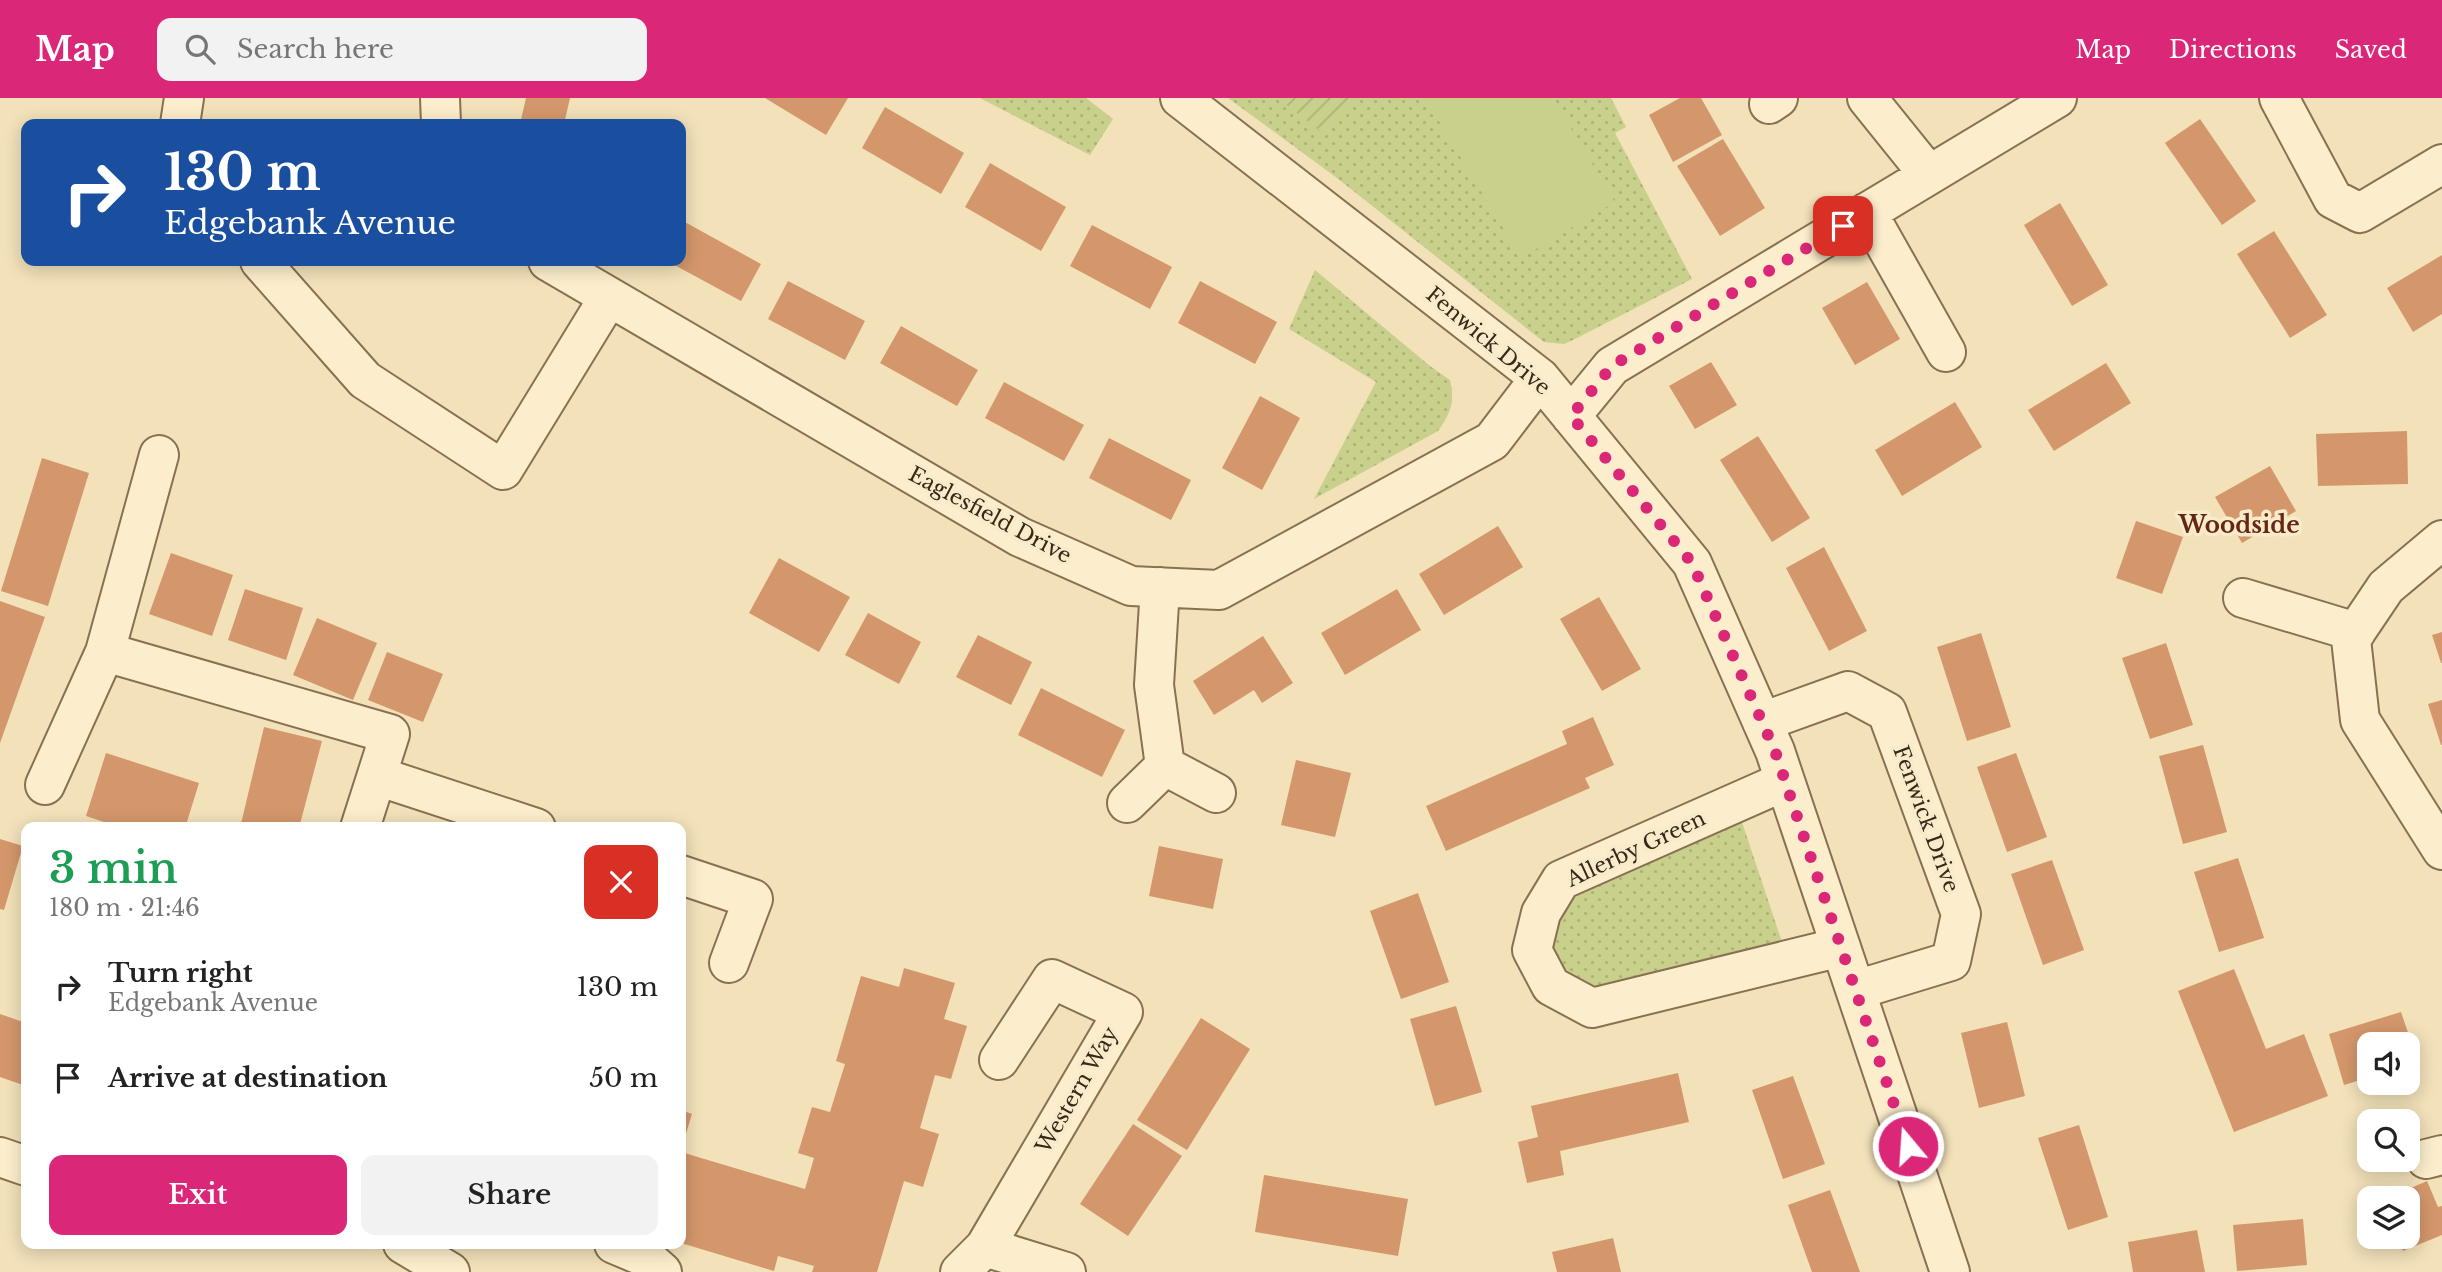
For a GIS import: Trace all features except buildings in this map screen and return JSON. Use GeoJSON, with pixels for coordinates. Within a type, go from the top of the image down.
{"type":"FeatureCollection","features":[{"type":"Feature","properties":{"kind":"street"},"geometry":{"type":"LineString","coordinates":[[181,119],[184,98]]}},
{"type":"Feature","properties":{"kind":"street"},"geometry":{"type":"LineString","coordinates":[[440,98],[441,119]]}},
{"type":"Feature","properties":{"kind":"street","name":"Fenwick Drive"},"geometry":{"type":"LineString","coordinates":[[1180,98],[1540,378],[1692,563],[1785,781],[1950,1272]]}},
{"type":"Feature","properties":{"kind":"street"},"geometry":{"type":"LineString","coordinates":[[1867,98],[1929,175]]}},
{"type":"Feature","properties":{"kind":"street"},"geometry":{"type":"LineString","coordinates":[[1571,416],[1612,366],[2057,98]]}},
{"type":"Feature","properties":{"kind":"street"},"geometry":{"type":"LineString","coordinates":[[2279,98],[2333,199],[2360,213],[2442,164]]}},
{"type":"Feature","properties":{"kind":"street"},"geometry":{"type":"LineString","coordinates":[[1867,212],[1946,352]]}},
{"type":"Feature","properties":{"kind":"street"},"geometry":{"type":"LineString","coordinates":[[264,266],[365,380],[503,470],[609,297]]}},
{"type":"Feature","properties":{"kind":"street","name":"Eaglesfield Drive"},"geometry":{"type":"LineString","coordinates":[[556,266],[1020,537],[1130,586],[1219,590],[1492,441],[1540,378]]}},
{"type":"Feature","properties":{"kind":"street"},"geometry":{"type":"LineString","coordinates":[[45,785],[105,652],[159,455]]}},
{"type":"Feature","properties":{"kind":"street"},"geometry":{"type":"LineString","coordinates":[[2442,540],[2386,587],[2350,639],[2360,720],[2442,850]]}},
{"type":"Feature","properties":{"kind":"street"},"geometry":{"type":"LineString","coordinates":[[1160,587],[1154,685],[1165,766]]}},
{"type":"Feature","properties":{"kind":"street"},"geometry":{"type":"LineString","coordinates":[[2243,598],[2356,632]]}},
{"type":"Feature","properties":{"kind":"street"},"geometry":{"type":"LineString","coordinates":[[105,652],[390,734],[362,822]]}},
{"type":"Feature","properties":{"kind":"street","name":"Fenwick Drive"},"geometry":{"type":"LineString","coordinates":[[1762,722],[1848,691],[1887,712],[1961,914],[1951,961],[1856,990]]}},
{"type":"Feature","properties":{"kind":"street"},"geometry":{"type":"LineString","coordinates":[[1165,766],[1216,793]]}},
{"type":"Feature","properties":{"kind":"street"},"geometry":{"type":"LineString","coordinates":[[1127,803],[1165,766]]}},
{"type":"Feature","properties":{"kind":"street"},"geometry":{"type":"LineString","coordinates":[[377,776],[518,822]]}},
{"type":"Feature","properties":{"kind":"street","name":"Allerby Green"},"geometry":{"type":"LineString","coordinates":[[1785,781],[1561,880],[1541,913],[1532,950],[1551,986],[1592,1008],[1841,947]]}},
{"type":"Feature","properties":{"kind":"street"},"geometry":{"type":"LineString","coordinates":[[686,877],[753,899],[729,963]]}},
{"type":"Feature","properties":{"kind":"street","name":"Western Way"},"geometry":{"type":"LineString","coordinates":[[999,1060],[1052,979],[1123,1012],[972,1259],[1066,1272]]}},
{"type":"Feature","properties":{"kind":"street"},"geometry":{"type":"LineString","coordinates":[[0,1157],[21,1164]]}},
{"type":"Feature","properties":{"kind":"street"},"geometry":{"type":"LineString","coordinates":[[411,1249],[450,1272]]}},
{"type":"Feature","properties":{"kind":"street"},"geometry":{"type":"LineString","coordinates":[[626,1249],[645,1257],[662,1272]]}},
{"type":"Feature","properties":{"kind":"green space"},"geometry":{"type":"Polygon","coordinates":[[[980,98],[1086,98],[1113,119],[1090,155],[980,98]]]}},
{"type":"Feature","properties":{"kind":"green space"},"geometry":{"type":"Polygon","coordinates":[[[1228,98],[1611,98],[1626,127],[1615,133],[1692,279],[1564,344],[1544,342],[1337,178],[1228,98]]]}},
{"type":"Feature","properties":{"kind":"green space"},"geometry":{"type":"Polygon","coordinates":[[[1278,98],[1353,98],[1325,135],[1278,98]]]}},
{"type":"Feature","properties":{"kind":"green space"},"geometry":{"type":"Polygon","coordinates":[[[1425,98],[1553,98],[1615,202],[1521,258],[1425,98]]]}},
{"type":"Feature","properties":{"kind":"green space"},"geometry":{"type":"Polygon","coordinates":[[[1315,270],[1450,380],[1452,401],[1438,431],[1314,499],[1376,382],[1289,329],[1315,270]]]}},
{"type":"Feature","properties":{"kind":"green space"},"geometry":{"type":"Polygon","coordinates":[[[1742,822],[1784,948],[1610,989],[1572,980],[1547,952],[1553,910],[1574,891],[1742,822]]]}},
{"type":"Feature","properties":{"kind":"district","name":"Woodside"},"geometry":{"type":"Point","coordinates":[2239,525]}},
{"type":"Feature","properties":{"kind":"route"},"geometry":{"type":"LineString","coordinates":[[1843,226],[1612,366],[1571,416],[1692,563],[1775,751],[1908,1146]]}}]}
